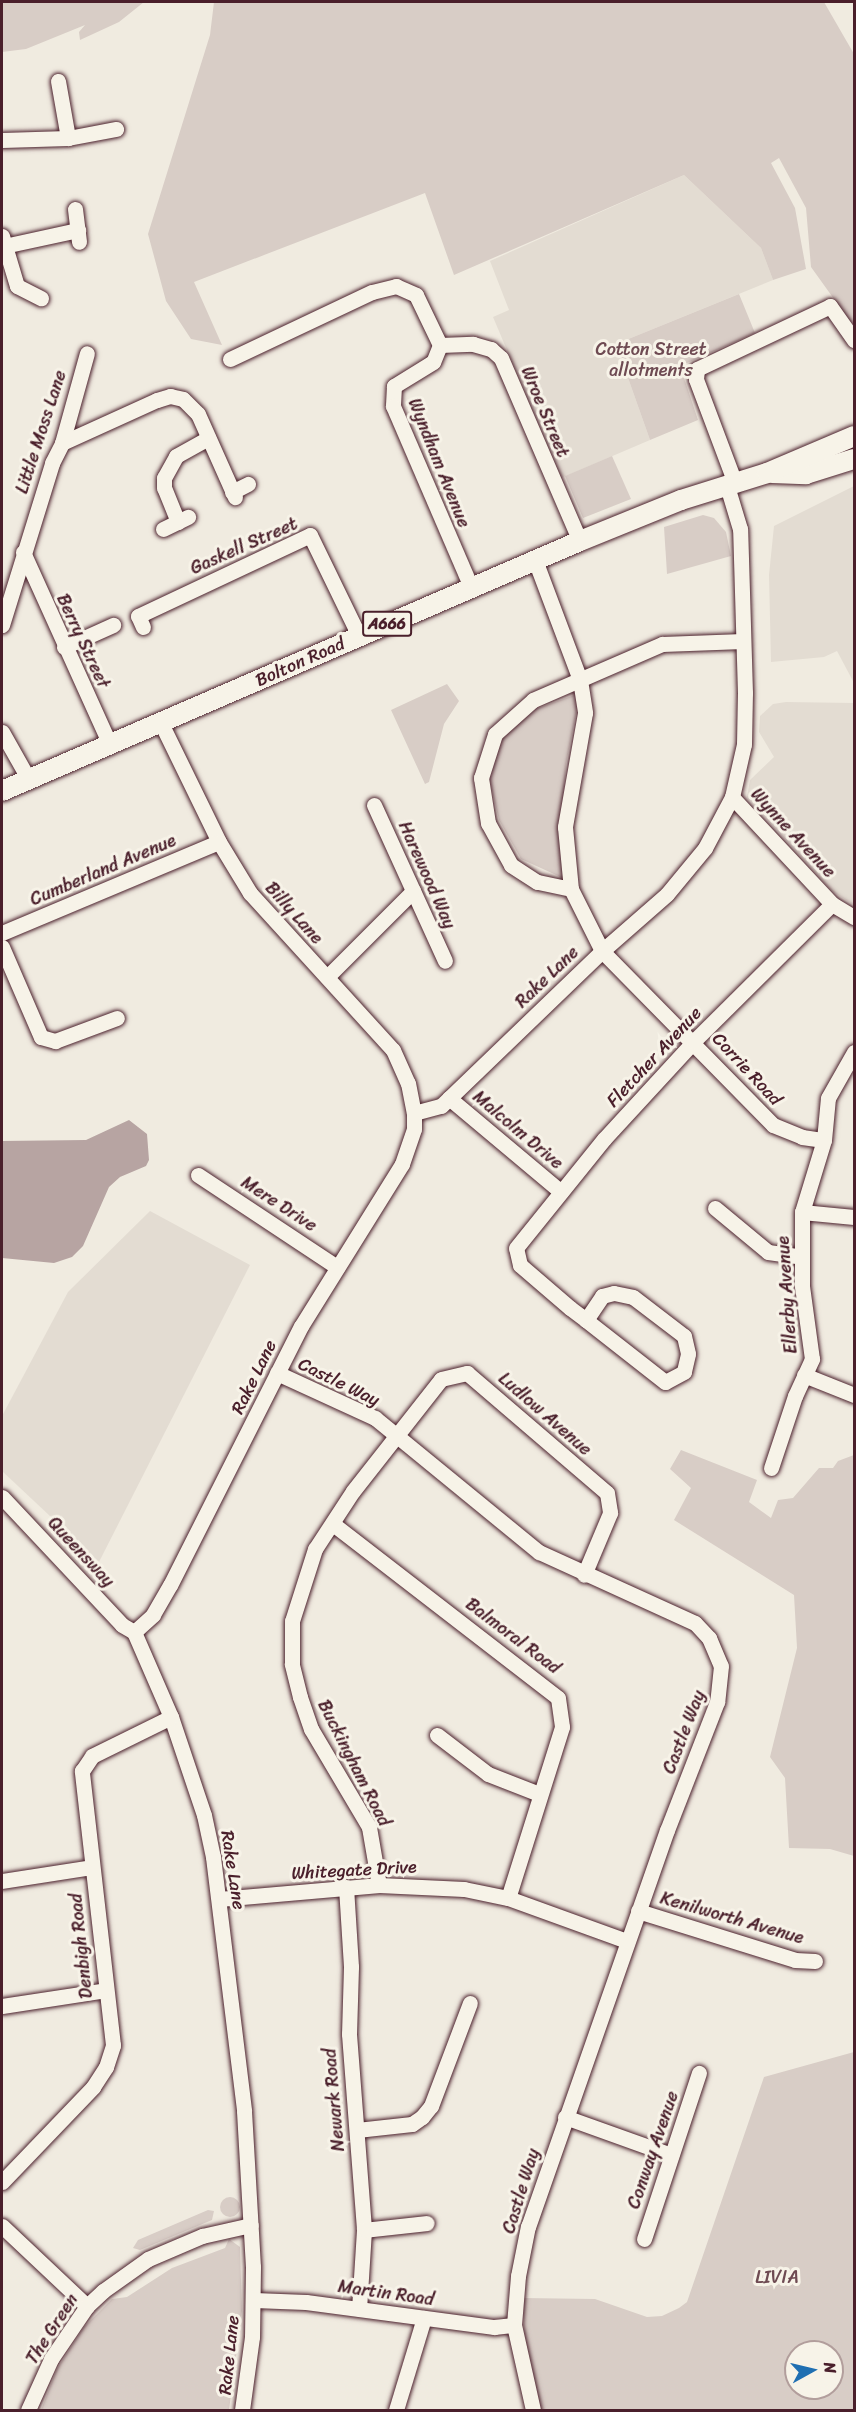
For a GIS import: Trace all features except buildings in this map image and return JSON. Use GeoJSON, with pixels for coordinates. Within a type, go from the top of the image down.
{"type":"FeatureCollection","features":[{"type":"Feature","properties":{"kind":"main road","name":"Bolton Road"},"geometry":{"type":"LineString","coordinates":[[2,791],[580,541],[731,484],[767,473],[855,436]]}},
{"type":"Feature","properties":{"kind":"main road","name":"Bolton Road"},"geometry":{"type":"LineString","coordinates":[[767,473],[806,474],[855,459]]}},
{"type":"Feature","properties":{"kind":"street"},"geometry":{"type":"LineString","coordinates":[[58,81],[68,138]]}},
{"type":"Feature","properties":{"kind":"street"},"geometry":{"type":"LineString","coordinates":[[2,140],[68,138],[116,129]]}},
{"type":"Feature","properties":{"kind":"street"},"geometry":{"type":"LineString","coordinates":[[41,298],[20,297],[9,269],[3,241],[78,236],[75,210]]}},
{"type":"Feature","properties":{"kind":"street"},"geometry":{"type":"LineString","coordinates":[[230,359],[372,292],[396,286],[416,295],[440,345]]}},
{"type":"Feature","properties":{"kind":"street","name":"Rake Lane"},"geometry":{"type":"LineString","coordinates":[[242,2410],[254,2300],[251,2224],[244,2111],[219,1899],[204,1815],[171,1717],[134,1632],[153,1615],[171,1585],[277,1373],[337,1266],[402,1164],[414,1129],[414,1113],[441,1106],[602,951],[668,894],[705,848],[732,797],[744,744],[740,529],[731,484],[696,379],[697,369],[830,306],[855,340]]}},
{"type":"Feature","properties":{"kind":"street","name":"Wroe Street"},"geometry":{"type":"LineString","coordinates":[[440,345],[473,344],[491,349],[501,358],[580,541]]}},
{"type":"Feature","properties":{"kind":"street","name":"Wyndham Avenue"},"geometry":{"type":"LineString","coordinates":[[440,345],[433,362],[394,386],[391,396],[417,467],[471,587]]}},
{"type":"Feature","properties":{"kind":"street","name":"Little Moss Lane"},"geometry":{"type":"LineString","coordinates":[[2,625],[5,606],[62,443],[87,353]]}},
{"type":"Feature","properties":{"kind":"street"},"geometry":{"type":"LineString","coordinates":[[62,443],[170,396],[191,405],[233,495],[249,484]]}},
{"type":"Feature","properties":{"kind":"street"},"geometry":{"type":"LineString","coordinates":[[163,529],[183,519],[164,488],[164,478],[176,456],[208,438]]}},
{"type":"Feature","properties":{"kind":"street","name":"Gaskell Street"},"geometry":{"type":"LineString","coordinates":[[144,627],[138,615],[310,535],[358,636]]}},
{"type":"Feature","properties":{"kind":"street","name":"Berry Street"},"geometry":{"type":"LineString","coordinates":[[23,552],[110,745]]}},
{"type":"Feature","properties":{"kind":"street"},"geometry":{"type":"LineString","coordinates":[[536,560],[580,680],[585,713],[565,827],[570,889],[537,882],[511,865],[488,823],[481,778],[495,734],[533,700],[580,680],[663,644],[743,641]]}},
{"type":"Feature","properties":{"kind":"street"},"geometry":{"type":"LineString","coordinates":[[64,647],[113,626]]}},
{"type":"Feature","properties":{"kind":"street","name":"Billy Lane"},"geometry":{"type":"LineString","coordinates":[[161,723],[219,842],[266,914],[393,1050],[408,1083],[414,1113]]}},
{"type":"Feature","properties":{"kind":"street"},"geometry":{"type":"LineString","coordinates":[[2,732],[29,780]]}},
{"type":"Feature","properties":{"kind":"street","name":"Wynne Avenue"},"geometry":{"type":"LineString","coordinates":[[732,797],[832,904],[855,917]]}},
{"type":"Feature","properties":{"kind":"street","name":"Harewood Way"},"geometry":{"type":"LineString","coordinates":[[374,805],[445,961]]}},
{"type":"Feature","properties":{"kind":"street","name":"Cumberland Avenue"},"geometry":{"type":"LineString","coordinates":[[2,933],[219,842]]}},
{"type":"Feature","properties":{"kind":"street","name":"Corrie Road"},"geometry":{"type":"LineString","coordinates":[[570,889],[602,951],[694,1041],[773,1125],[802,1137],[824,1140]]}},
{"type":"Feature","properties":{"kind":"street"},"geometry":{"type":"LineString","coordinates":[[327,977],[413,891]]}},
{"type":"Feature","properties":{"kind":"street","name":"Fletcher Avenue"},"geometry":{"type":"LineString","coordinates":[[586,1320],[520,1265],[516,1248],[604,1139],[694,1041],[832,904]]}},
{"type":"Feature","properties":{"kind":"street"},"geometry":{"type":"LineString","coordinates":[[2,947],[41,1037],[55,1041],[117,1018]]}},
{"type":"Feature","properties":{"kind":"street","name":"Ellerby Avenue"},"geometry":{"type":"LineString","coordinates":[[771,1468],[804,1375],[812,1359],[802,1257],[802,1212],[824,1140],[828,1098],[852,1060]]}},
{"type":"Feature","properties":{"kind":"street","name":"Malcolm Drive"},"geometry":{"type":"LineString","coordinates":[[449,1098],[561,1192]]}},
{"type":"Feature","properties":{"kind":"street","name":"Mere Drive"},"geometry":{"type":"LineString","coordinates":[[198,1175],[337,1266]]}},
{"type":"Feature","properties":{"kind":"street"},"geometry":{"type":"LineString","coordinates":[[715,1208],[768,1252],[802,1257]]}},
{"type":"Feature","properties":{"kind":"street"},"geometry":{"type":"LineString","coordinates":[[802,1212],[855,1217]]}},
{"type":"Feature","properties":{"kind":"street"},"geometry":{"type":"LineString","coordinates":[[614,1293],[633,1298],[684,1336],[688,1354],[684,1372],[665,1382],[586,1320],[602,1296],[614,1293]]}},
{"type":"Feature","properties":{"kind":"street","name":"Castle Way"},"geometry":{"type":"LineString","coordinates":[[277,1373],[375,1419],[539,1552],[584,1575],[695,1623],[714,1647],[721,1666],[717,1702],[627,1941],[528,2226],[518,2276],[514,2325],[533,2410]]}},
{"type":"Feature","properties":{"kind":"street","name":"Ludlow Avenue"},"geometry":{"type":"LineString","coordinates":[[395,1436],[441,1379],[467,1373],[607,1493],[610,1513],[584,1575]]}},
{"type":"Feature","properties":{"kind":"street"},"geometry":{"type":"LineString","coordinates":[[804,1375],[855,1395]]}},
{"type":"Feature","properties":{"kind":"street","name":"Buckingham Road"},"geometry":{"type":"LineString","coordinates":[[379,1885],[369,1827],[311,1729],[291,1664],[292,1621],[315,1549],[395,1436]]}},
{"type":"Feature","properties":{"kind":"street","name":"Queensway"},"geometry":{"type":"LineString","coordinates":[[2,1497],[122,1625],[134,1632]]}},
{"type":"Feature","properties":{"kind":"street","name":"Balmoral Road"},"geometry":{"type":"LineString","coordinates":[[333,1524],[554,1692],[563,1711],[562,1727],[508,1898]]}},
{"type":"Feature","properties":{"kind":"street","name":"Denbigh Road"},"geometry":{"type":"LineString","coordinates":[[2,2182],[93,2087],[106,2067],[112,2045],[81,1776],[84,1765],[92,1756],[171,1717]]}},
{"type":"Feature","properties":{"kind":"street"},"geometry":{"type":"LineString","coordinates":[[437,1735],[488,1774],[539,1794]]}},
{"type":"Feature","properties":{"kind":"street"},"geometry":{"type":"LineString","coordinates":[[2,1881],[92,1867]]}},
{"type":"Feature","properties":{"kind":"street","name":"Whitegate Drive"},"geometry":{"type":"LineString","coordinates":[[219,1899],[379,1885],[464,1889],[508,1898],[627,1941]]}},
{"type":"Feature","properties":{"kind":"street","name":"Newark Road"},"geometry":{"type":"LineString","coordinates":[[346,1887],[351,1967],[349,2034],[364,2230],[359,2309]]}},
{"type":"Feature","properties":{"kind":"street","name":"Kenilworth Avenue"},"geometry":{"type":"LineString","coordinates":[[638,1911],[795,1960],[815,1961]]}},
{"type":"Feature","properties":{"kind":"street"},"geometry":{"type":"LineString","coordinates":[[2,2006],[106,1990]]}},
{"type":"Feature","properties":{"kind":"street"},"geometry":{"type":"LineString","coordinates":[[357,2130],[412,2124],[422,2117],[431,2106],[470,2003]]}},
{"type":"Feature","properties":{"kind":"street","name":"Conway Avenue"},"geometry":{"type":"LineString","coordinates":[[644,2239],[699,2073]]}},
{"type":"Feature","properties":{"kind":"street"},"geometry":{"type":"LineString","coordinates":[[565,2117],[671,2155]]}},
{"type":"Feature","properties":{"kind":"street"},"geometry":{"type":"LineString","coordinates":[[364,2230],[427,2223]]}},
{"type":"Feature","properties":{"kind":"street","name":"The Green"},"geometry":{"type":"LineString","coordinates":[[28,2410],[51,2359],[87,2306],[148,2259],[202,2236],[251,2224]]}},
{"type":"Feature","properties":{"kind":"street"},"geometry":{"type":"LineString","coordinates":[[2,2226],[87,2306]]}},
{"type":"Feature","properties":{"kind":"street","name":"Martin Road"},"geometry":{"type":"LineString","coordinates":[[254,2300],[359,2309],[494,2327],[514,2325]]}},
{"type":"Feature","properties":{"kind":"street"},"geometry":{"type":"LineString","coordinates":[[396,2410],[424,2318]]}},
{"type":"Feature","properties":{"kind":"shaded area"},"geometry":{"type":"Polygon","coordinates":[[[684,175],[761,248],[773,280],[616,344],[650,440],[561,478],[493,317],[509,310],[490,261],[684,175]]]}},
{"type":"Feature","properties":{"kind":"shaded area"},"geometry":{"type":"Polygon","coordinates":[[[854,486],[854,683],[837,651],[824,657],[771,662],[769,575],[774,526],[854,486]]]}},
{"type":"Feature","properties":{"kind":"shaded area"},"geometry":{"type":"Polygon","coordinates":[[[786,702],[854,703],[854,905],[832,891],[747,797],[750,780],[774,757],[759,732],[760,716],[773,704],[786,702]]]}},
{"type":"Feature","properties":{"kind":"shaded area"},"geometry":{"type":"Polygon","coordinates":[[[129,1120],[147,1134],[149,1160],[146,1166],[120,1177],[109,1187],[83,1246],[72,1257],[54,1263],[2,1258],[2,1141],[86,1140],[129,1120]]]}},
{"type":"Feature","properties":{"kind":"shaded area"},"geometry":{"type":"Polygon","coordinates":[[[150,1211],[250,1265],[99,1562],[2,1471],[2,1416],[68,1292],[150,1211]]]}},
{"type":"Feature","properties":{"kind":"green space"},"geometry":{"type":"Polygon","coordinates":[[[2,2],[144,2],[119,22],[80,40],[79,32],[85,25],[26,49],[2,52],[2,2]]]}},
{"type":"Feature","properties":{"kind":"green space"},"geometry":{"type":"Polygon","coordinates":[[[214,2],[824,2],[854,54],[854,327],[811,267],[806,208],[779,158],[771,163],[795,208],[806,269],[773,280],[761,248],[684,175],[454,275],[425,193],[194,282],[222,345],[191,339],[166,301],[148,234],[210,35],[214,2]]]}},
{"type":"Feature","properties":{"kind":"green space","name":"Cotton Street allotments"},"geometry":{"type":"Polygon","coordinates":[[[739,294],[755,333],[680,366],[698,420],[650,440],[616,344],[739,294]]]}},
{"type":"Feature","properties":{"kind":"green space"},"geometry":{"type":"Polygon","coordinates":[[[612,456],[631,499],[583,518],[565,476],[612,456]]]}},
{"type":"Feature","properties":{"kind":"green space"},"geometry":{"type":"Polygon","coordinates":[[[703,515],[714,518],[726,532],[731,556],[667,574],[664,527],[703,515]]]}},
{"type":"Feature","properties":{"kind":"green space"},"geometry":{"type":"Polygon","coordinates":[[[447,684],[459,701],[444,724],[429,782],[425,784],[391,710],[447,684]]]}},
{"type":"Feature","properties":{"kind":"green space"},"geometry":{"type":"Polygon","coordinates":[[[580,693],[566,764],[561,826],[565,879],[521,859],[499,820],[489,777],[502,737],[536,709],[580,693]]]}},
{"type":"Feature","properties":{"kind":"green space"},"geometry":{"type":"Polygon","coordinates":[[[681,1450],[757,1480],[749,1502],[771,1518],[778,1500],[793,1498],[819,1468],[833,1468],[838,1461],[854,1455],[854,1856],[830,1849],[789,1848],[785,1778],[770,1757],[797,1648],[794,1595],[674,1520],[691,1488],[670,1469],[681,1450]]]}},
{"type":"Feature","properties":{"kind":"green space","name":"LIVIA"},"geometry":{"type":"Polygon","coordinates":[[[854,2052],[854,2410],[541,2410],[525,2351],[523,2298],[595,2299],[647,2317],[662,2316],[687,2302],[764,2077],[854,2052]]]}},
{"type":"Feature","properties":{"kind":"green space"},"geometry":{"type":"Polygon","coordinates":[[[226,2197],[234,2197],[240,2203],[240,2211],[234,2217],[226,2217],[220,2211],[220,2203],[226,2197]]]}},
{"type":"Feature","properties":{"kind":"green space"},"geometry":{"type":"Polygon","coordinates":[[[208,2210],[214,2211],[212,2220],[140,2250],[133,2248],[138,2240],[208,2210]]]}},
{"type":"Feature","properties":{"kind":"green space"},"geometry":{"type":"Polygon","coordinates":[[[229,2239],[240,2247],[242,2311],[229,2410],[41,2410],[57,2369],[84,2327],[112,2299],[127,2297],[172,2268],[225,2248],[229,2239]]]}}]}
